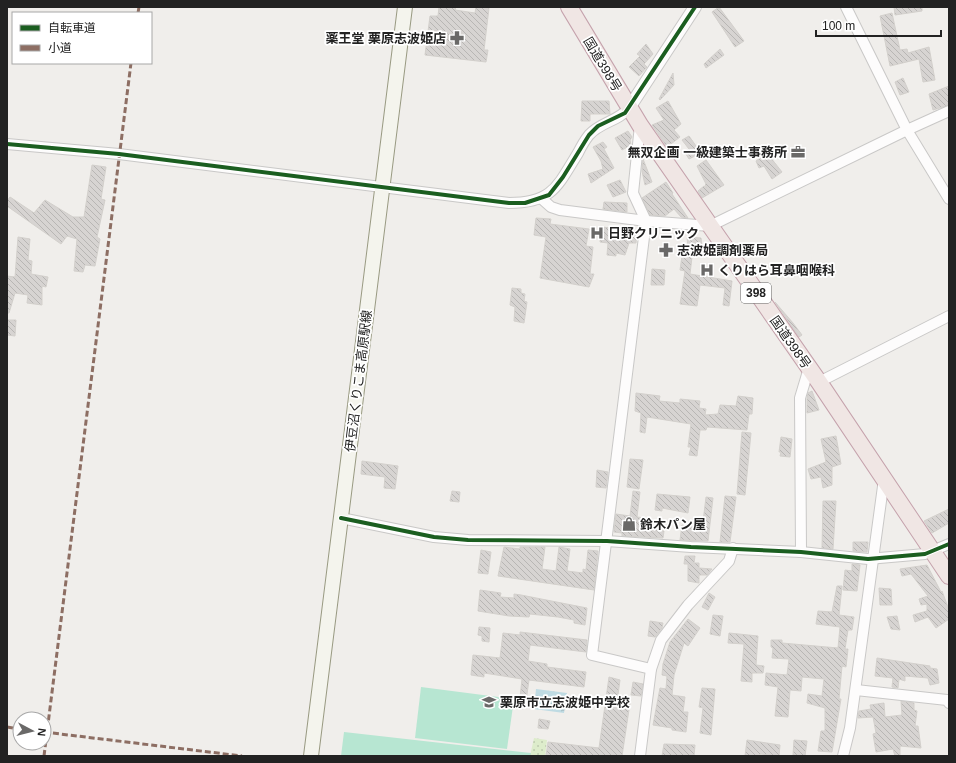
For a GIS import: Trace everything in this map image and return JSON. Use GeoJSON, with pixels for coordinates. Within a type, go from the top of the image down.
{"type":"FeatureCollection","features":[{"type":"Feature","properties":{"kind":"highway","name":"国道398号"},"geometry":{"type":"LineString","coordinates":[[569,7],[629,108],[819,382],[949,576]]}},
{"type":"Feature","properties":{"kind":"main road","name":"伊豆沼くりこま高原駅線"},"geometry":{"type":"LineString","coordinates":[[311,756],[406,7]]}},
{"type":"Feature","properties":{"kind":"street"},"geometry":{"type":"LineString","coordinates":[[7,144],[119,154],[383,186],[509,204],[525,203],[542,199],[549,195],[563,177],[589,135],[598,126],[625,113],[695,7]]}},
{"type":"Feature","properties":{"kind":"street"},"geometry":{"type":"LineString","coordinates":[[846,7],[907,130],[949,199]]}},
{"type":"Feature","properties":{"kind":"street"},"geometry":{"type":"LineString","coordinates":[[542,199],[551,207],[560,210],[646,221],[710,226],[949,111]]}},
{"type":"Feature","properties":{"kind":"street"},"geometry":{"type":"LineString","coordinates":[[640,124],[633,193],[646,221],[617,463],[609,508],[607,541],[592,655],[652,669]]}},
{"type":"Feature","properties":{"kind":"street"},"geometry":{"type":"LineString","coordinates":[[819,382],[949,316]]}},
{"type":"Feature","properties":{"kind":"street"},"geometry":{"type":"LineString","coordinates":[[801,552],[800,398],[809,368]]}},
{"type":"Feature","properties":{"kind":"street"},"geometry":{"type":"LineString","coordinates":[[844,756],[856,690],[884,479]]}},
{"type":"Feature","properties":{"kind":"street"},"geometry":{"type":"LineString","coordinates":[[341,518],[434,537],[468,540],[607,541],[691,547],[801,552],[868,559],[873,557],[925,554],[949,544]]}},
{"type":"Feature","properties":{"kind":"street"},"geometry":{"type":"LineString","coordinates":[[640,756],[652,669],[661,640],[688,605],[729,561],[733,548]]}},
{"type":"Feature","properties":{"kind":"street"},"geometry":{"type":"LineString","coordinates":[[856,690],[946,700],[949,703]]}},
{"type":"Feature","properties":{"kind":"green space"},"geometry":{"type":"Polygon","coordinates":[[[421,687],[514,699],[507,749],[415,738],[421,687]]]}},
{"type":"Feature","properties":{"kind":"green space"},"geometry":{"type":"Polygon","coordinates":[[[344,732],[531,753],[530,756],[341,756],[344,732]]]}},
{"type":"Feature","properties":{"kind":"green space"},"geometry":{"type":"Polygon","coordinates":[[[534,738],[547,740],[545,756],[530,756],[534,738]]]}},
{"type":"Feature","properties":{"kind":"water"},"geometry":{"type":"Polygon","coordinates":[[[536,689],[567,693],[564,713],[534,709],[536,689]]]}},
{"type":"Feature","properties":{"kind":"building"},"geometry":{"type":"Polygon","coordinates":[[[439,7],[456,7],[455,10],[475,13],[476,7],[489,8],[484,50],[488,50],[486,62],[425,55],[430,16],[438,16],[439,7]]]}},
{"type":"Feature","properties":{"kind":"building"},"geometry":{"type":"Polygon","coordinates":[[[719,7],[744,41],[735,47],[712,12],[719,7]]]}},
{"type":"Feature","properties":{"kind":"building"},"geometry":{"type":"Polygon","coordinates":[[[894,7],[922,7],[922,11],[895,15],[894,7]]]}},
{"type":"Feature","properties":{"kind":"building"},"geometry":{"type":"Polygon","coordinates":[[[892,13],[900,50],[907,49],[908,53],[929,47],[935,80],[923,82],[919,59],[890,66],[880,16],[892,13]]]}},
{"type":"Feature","properties":{"kind":"building"},"geometry":{"type":"Polygon","coordinates":[[[646,44],[653,54],[644,64],[647,67],[639,76],[629,67],[640,56],[637,54],[646,44]]]}},
{"type":"Feature","properties":{"kind":"building"},"geometry":{"type":"Polygon","coordinates":[[[720,49],[724,55],[706,68],[704,64],[720,49]]]}},
{"type":"Feature","properties":{"kind":"building"},"geometry":{"type":"Polygon","coordinates":[[[673,73],[674,85],[660,100],[659,99],[673,73]]]}},
{"type":"Feature","properties":{"kind":"building"},"geometry":{"type":"Polygon","coordinates":[[[903,78],[909,92],[900,95],[895,82],[903,78]]]}},
{"type":"Feature","properties":{"kind":"building"},"geometry":{"type":"Polygon","coordinates":[[[949,86],[949,105],[933,110],[929,94],[949,86]]]}},
{"type":"Feature","properties":{"kind":"building"},"geometry":{"type":"Polygon","coordinates":[[[582,101],[609,101],[610,114],[590,114],[590,121],[581,121],[582,101]]]}},
{"type":"Feature","properties":{"kind":"building"},"geometry":{"type":"Polygon","coordinates":[[[668,101],[681,124],[674,130],[680,137],[667,147],[652,125],[664,120],[656,108],[668,101]]]}},
{"type":"Feature","properties":{"kind":"building"},"geometry":{"type":"Polygon","coordinates":[[[628,131],[632,137],[630,140],[631,145],[622,150],[615,138],[628,131]]]}},
{"type":"Feature","properties":{"kind":"building"},"geometry":{"type":"Polygon","coordinates":[[[689,136],[701,153],[689,159],[684,151],[689,149],[682,140],[689,136]]]}},
{"type":"Feature","properties":{"kind":"building"},"geometry":{"type":"Polygon","coordinates":[[[603,142],[607,147],[604,149],[614,168],[591,183],[588,174],[603,169],[601,161],[593,147],[603,142]]]}},
{"type":"Feature","properties":{"kind":"building"},"geometry":{"type":"Polygon","coordinates":[[[767,153],[782,172],[772,179],[764,166],[759,168],[756,161],[767,153]]]}},
{"type":"Feature","properties":{"kind":"building"},"geometry":{"type":"Polygon","coordinates":[[[643,159],[652,182],[645,185],[642,171],[643,159]]]}},
{"type":"Feature","properties":{"kind":"building"},"geometry":{"type":"Polygon","coordinates":[[[706,160],[724,185],[702,198],[698,191],[704,186],[707,188],[697,166],[706,160]]]}},
{"type":"Feature","properties":{"kind":"building"},"geometry":{"type":"Polygon","coordinates":[[[92,165],[106,167],[101,199],[105,200],[97,237],[100,239],[95,266],[85,265],[83,272],[74,271],[77,239],[67,236],[61,244],[7,206],[7,201],[10,197],[34,213],[45,200],[73,217],[84,217],[92,165]]]}},
{"type":"Feature","properties":{"kind":"building"},"geometry":{"type":"Polygon","coordinates":[[[620,180],[626,192],[613,197],[607,185],[620,180]]]}},
{"type":"Feature","properties":{"kind":"building"},"geometry":{"type":"Polygon","coordinates":[[[666,182],[688,218],[681,217],[674,209],[665,216],[650,215],[642,198],[666,182]]]}},
{"type":"Feature","properties":{"kind":"building"},"geometry":{"type":"Polygon","coordinates":[[[604,202],[627,203],[627,212],[603,209],[604,202]]]}},
{"type":"Feature","properties":{"kind":"building"},"geometry":{"type":"Polygon","coordinates":[[[536,218],[551,219],[550,224],[589,229],[586,246],[593,247],[590,274],[594,274],[589,287],[540,278],[546,237],[534,235],[536,218]]]}},
{"type":"Feature","properties":{"kind":"building"},"geometry":{"type":"Polygon","coordinates":[[[602,227],[637,231],[636,243],[629,243],[625,255],[616,253],[616,256],[607,255],[608,243],[600,242],[602,227]]]}},
{"type":"Feature","properties":{"kind":"building"},"geometry":{"type":"Polygon","coordinates":[[[18,237],[30,239],[28,260],[32,261],[31,274],[48,277],[46,287],[42,286],[42,305],[27,303],[28,295],[15,293],[9,313],[7,313],[7,276],[15,277],[18,237]]]}},
{"type":"Feature","properties":{"kind":"building"},"geometry":{"type":"Polygon","coordinates":[[[687,237],[701,238],[702,248],[688,248],[687,237]]]}},
{"type":"Feature","properties":{"kind":"building"},"geometry":{"type":"Polygon","coordinates":[[[682,256],[692,257],[690,274],[732,281],[729,306],[723,305],[725,288],[700,285],[697,306],[680,304],[685,271],[680,270],[682,256]]]}},
{"type":"Feature","properties":{"kind":"building"},"geometry":{"type":"Polygon","coordinates":[[[652,269],[665,270],[664,285],[651,285],[652,269]]]}},
{"type":"Feature","properties":{"kind":"building"},"geometry":{"type":"Polygon","coordinates":[[[512,288],[521,289],[521,293],[525,294],[524,301],[527,302],[524,323],[514,321],[515,307],[510,305],[512,288]]]}},
{"type":"Feature","properties":{"kind":"building"},"geometry":{"type":"Polygon","coordinates":[[[775,302],[793,323],[802,335],[799,337],[775,302]]]}},
{"type":"Feature","properties":{"kind":"building"},"geometry":{"type":"Polygon","coordinates":[[[7,320],[16,320],[15,336],[7,335],[7,320]]]}},
{"type":"Feature","properties":{"kind":"building"},"geometry":{"type":"Polygon","coordinates":[[[812,391],[819,410],[807,413],[808,393],[812,391]]]}},
{"type":"Feature","properties":{"kind":"building"},"geometry":{"type":"Polygon","coordinates":[[[636,393],[660,396],[659,401],[680,403],[680,399],[700,401],[699,408],[706,409],[705,415],[718,414],[720,405],[736,406],[738,396],[753,398],[752,414],[749,414],[747,430],[707,427],[706,430],[700,430],[697,456],[689,455],[691,447],[688,447],[691,424],[647,417],[645,433],[640,432],[641,413],[635,411],[636,393]]]}},
{"type":"Feature","properties":{"kind":"building"},"geometry":{"type":"Polygon","coordinates":[[[742,432],[751,433],[745,495],[737,494],[742,432]]]}},
{"type":"Feature","properties":{"kind":"building"},"geometry":{"type":"Polygon","coordinates":[[[836,436],[841,464],[832,467],[832,485],[823,488],[821,477],[811,479],[808,469],[826,462],[821,439],[836,436]]]}},
{"type":"Feature","properties":{"kind":"building"},"geometry":{"type":"Polygon","coordinates":[[[781,437],[792,439],[790,457],[780,456],[781,452],[779,452],[781,437]]]}},
{"type":"Feature","properties":{"kind":"building"},"geometry":{"type":"Polygon","coordinates":[[[630,459],[643,460],[639,489],[627,487],[630,459]]]}},
{"type":"Feature","properties":{"kind":"building"},"geometry":{"type":"Polygon","coordinates":[[[362,461],[398,466],[395,489],[384,488],[385,477],[361,474],[362,461]]]}},
{"type":"Feature","properties":{"kind":"building"},"geometry":{"type":"Polygon","coordinates":[[[597,470],[608,472],[606,488],[596,487],[597,470]]]}},
{"type":"Feature","properties":{"kind":"building"},"geometry":{"type":"Polygon","coordinates":[[[452,491],[460,492],[459,502],[450,501],[452,491]]]}},
{"type":"Feature","properties":{"kind":"building"},"geometry":{"type":"Polygon","coordinates":[[[633,491],[640,492],[637,517],[652,519],[651,529],[664,531],[663,538],[622,536],[622,533],[614,532],[616,514],[630,516],[633,491]]]}},
{"type":"Feature","properties":{"kind":"building"},"geometry":{"type":"Polygon","coordinates":[[[657,494],[690,497],[688,513],[662,508],[662,511],[655,510],[657,494]]]}},
{"type":"Feature","properties":{"kind":"building"},"geometry":{"type":"Polygon","coordinates":[[[725,496],[736,497],[730,542],[720,542],[725,496]]]}},
{"type":"Feature","properties":{"kind":"building"},"geometry":{"type":"Polygon","coordinates":[[[706,497],[713,498],[708,541],[680,540],[682,525],[701,528],[706,497]]]}},
{"type":"Feature","properties":{"kind":"building"},"geometry":{"type":"Polygon","coordinates":[[[823,501],[836,501],[833,549],[822,548],[823,501]]]}},
{"type":"Feature","properties":{"kind":"building"},"geometry":{"type":"Polygon","coordinates":[[[949,509],[949,523],[932,533],[924,521],[949,509]]]}},
{"type":"Feature","properties":{"kind":"building"},"geometry":{"type":"Polygon","coordinates":[[[853,542],[868,542],[867,552],[853,551],[853,542]]]}},
{"type":"Feature","properties":{"kind":"building"},"geometry":{"type":"Polygon","coordinates":[[[504,547],[520,549],[520,547],[545,547],[542,569],[556,571],[559,547],[570,549],[567,571],[583,573],[583,569],[586,570],[588,550],[598,551],[594,590],[498,576],[504,547]]]}},
{"type":"Feature","properties":{"kind":"building"},"geometry":{"type":"Polygon","coordinates":[[[481,550],[491,552],[488,574],[478,573],[481,550]]]}},
{"type":"Feature","properties":{"kind":"building"},"geometry":{"type":"Polygon","coordinates":[[[685,556],[695,556],[694,563],[699,563],[699,568],[712,569],[707,575],[699,575],[699,583],[688,581],[688,564],[684,564],[685,556]]]}},
{"type":"Feature","properties":{"kind":"building"},"geometry":{"type":"Polygon","coordinates":[[[852,564],[860,565],[857,591],[843,590],[845,570],[852,571],[852,564]]]}},
{"type":"Feature","properties":{"kind":"building"},"geometry":{"type":"Polygon","coordinates":[[[927,565],[941,592],[942,591],[949,610],[949,619],[936,628],[928,617],[915,622],[913,615],[927,611],[927,604],[921,605],[919,599],[928,596],[911,574],[902,576],[900,569],[927,565]]]}},
{"type":"Feature","properties":{"kind":"building"},"geometry":{"type":"Polygon","coordinates":[[[837,586],[842,586],[839,615],[854,617],[852,630],[848,630],[845,649],[848,649],[846,667],[842,666],[839,699],[841,699],[832,752],[818,751],[821,731],[825,731],[825,708],[807,703],[808,694],[822,696],[824,679],[802,677],[801,691],[790,690],[788,717],[775,716],[778,687],[765,685],[766,673],[787,675],[789,659],[772,658],[773,648],[771,647],[771,640],[782,640],[782,643],[838,648],[840,627],[816,624],[818,611],[832,612],[837,586]]]}},
{"type":"Feature","properties":{"kind":"building"},"geometry":{"type":"Polygon","coordinates":[[[879,588],[891,589],[892,605],[880,605],[879,588]]]}},
{"type":"Feature","properties":{"kind":"building"},"geometry":{"type":"Polygon","coordinates":[[[480,590],[501,593],[500,597],[514,598],[514,594],[587,608],[585,625],[574,623],[574,620],[558,617],[530,614],[529,617],[509,616],[478,611],[480,590]]]}},
{"type":"Feature","properties":{"kind":"building"},"geometry":{"type":"Polygon","coordinates":[[[709,593],[715,597],[708,610],[702,607],[709,593]]]}},
{"type":"Feature","properties":{"kind":"building"},"geometry":{"type":"Polygon","coordinates":[[[713,615],[723,616],[720,636],[710,634],[713,615]]]}},
{"type":"Feature","properties":{"kind":"building"},"geometry":{"type":"Polygon","coordinates":[[[897,616],[900,630],[891,629],[887,617],[897,616]]]}},
{"type":"Feature","properties":{"kind":"building"},"geometry":{"type":"Polygon","coordinates":[[[688,619],[700,628],[688,646],[684,643],[674,675],[672,695],[685,697],[683,712],[688,712],[686,732],[653,725],[660,688],[666,689],[667,676],[662,675],[663,664],[670,642],[688,619]]]}},
{"type":"Feature","properties":{"kind":"building"},"geometry":{"type":"Polygon","coordinates":[[[650,621],[663,623],[662,628],[655,637],[648,636],[650,621]]]}},
{"type":"Feature","properties":{"kind":"building"},"geometry":{"type":"Polygon","coordinates":[[[479,627],[490,628],[489,642],[482,641],[482,636],[478,635],[479,627]]]}},
{"type":"Feature","properties":{"kind":"building"},"geometry":{"type":"Polygon","coordinates":[[[520,632],[587,640],[586,652],[530,645],[528,661],[547,664],[547,667],[586,672],[584,687],[529,680],[525,708],[519,707],[522,679],[484,673],[484,677],[471,675],[473,655],[500,658],[503,633],[520,635],[520,632]]]}},
{"type":"Feature","properties":{"kind":"building"},"geometry":{"type":"Polygon","coordinates":[[[729,633],[758,636],[756,665],[764,666],[763,673],[752,673],[752,682],[741,681],[744,644],[728,643],[729,633]]]}},
{"type":"Feature","properties":{"kind":"building"},"geometry":{"type":"Polygon","coordinates":[[[877,658],[930,666],[930,668],[937,669],[939,683],[930,685],[928,678],[905,676],[905,681],[899,679],[898,688],[892,687],[893,678],[875,676],[877,658]]]}},
{"type":"Feature","properties":{"kind":"building"},"geometry":{"type":"Polygon","coordinates":[[[609,677],[620,680],[617,702],[630,703],[622,756],[546,756],[548,742],[599,748],[609,677]]]}},
{"type":"Feature","properties":{"kind":"building"},"geometry":{"type":"Polygon","coordinates":[[[633,682],[643,684],[641,696],[631,695],[633,682]]]}},
{"type":"Feature","properties":{"kind":"building"},"geometry":{"type":"Polygon","coordinates":[[[702,688],[715,689],[711,735],[700,733],[703,708],[699,707],[702,688]]]}},
{"type":"Feature","properties":{"kind":"building"},"geometry":{"type":"Polygon","coordinates":[[[901,701],[914,703],[914,710],[917,711],[915,726],[918,726],[921,748],[900,746],[900,756],[895,756],[893,749],[876,752],[873,734],[876,733],[873,717],[858,718],[859,711],[871,709],[870,705],[884,703],[885,717],[902,715],[901,701]]]}},
{"type":"Feature","properties":{"kind":"building"},"geometry":{"type":"Polygon","coordinates":[[[539,719],[550,721],[548,729],[538,728],[539,719]]]}},
{"type":"Feature","properties":{"kind":"building"},"geometry":{"type":"Polygon","coordinates":[[[747,740],[780,745],[779,756],[760,754],[760,756],[745,756],[747,740]]]}},
{"type":"Feature","properties":{"kind":"building"},"geometry":{"type":"Polygon","coordinates":[[[794,740],[807,741],[805,756],[793,755],[794,740]]]}},
{"type":"Feature","properties":{"kind":"building"},"geometry":{"type":"Polygon","coordinates":[[[664,744],[695,745],[694,756],[662,756],[664,744]]]}},
{"type":"Feature","properties":{"kind":"marked path"},"geometry":{"type":"LineString","coordinates":[[138,12],[139,7]]}},
{"type":"Feature","properties":{"kind":"marked path"},"geometry":{"type":"LineString","coordinates":[[44,756],[131,64]]}},
{"type":"Feature","properties":{"kind":"marked path"},"geometry":{"type":"LineString","coordinates":[[7,727],[12,728]]}},
{"type":"Feature","properties":{"kind":"marked path"},"geometry":{"type":"LineString","coordinates":[[52,733],[242,756]]}},
{"type":"Feature","properties":{"kind":"cycle path"},"geometry":{"type":"LineString","coordinates":[[7,144],[119,154],[509,203],[525,203],[549,195],[563,177],[589,135],[598,126],[625,113],[695,7]]}},
{"type":"Feature","properties":{"kind":"cycle path"},"geometry":{"type":"LineString","coordinates":[[341,518],[434,537],[468,540],[607,541],[691,547],[801,552],[868,559],[925,554],[949,544]]}},
{"type":"Feature","properties":{"kind":"place","name":"薬王堂 栗原志波姫店"},"geometry":{"type":"Point","coordinates":[457,38]}},
{"type":"Feature","properties":{"kind":"place","name":"無双企画 一級建築士事務所"},"geometry":{"type":"Point","coordinates":[798,152]}},
{"type":"Feature","properties":{"kind":"place","name":"日野クリニック"},"geometry":{"type":"Point","coordinates":[597,233]}},
{"type":"Feature","properties":{"kind":"place","name":"志波姫調剤薬局"},"geometry":{"type":"Point","coordinates":[666,250]}},
{"type":"Feature","properties":{"kind":"place","name":"くりはら耳鼻咽喉科"},"geometry":{"type":"Point","coordinates":[707,270]}},
{"type":"Feature","properties":{"kind":"place","name":"鈴木パン屋"},"geometry":{"type":"Point","coordinates":[629,524]}},
{"type":"Feature","properties":{"kind":"place","name":"栗原市立志波姫中学校"},"geometry":{"type":"Point","coordinates":[489,702]}}]}
